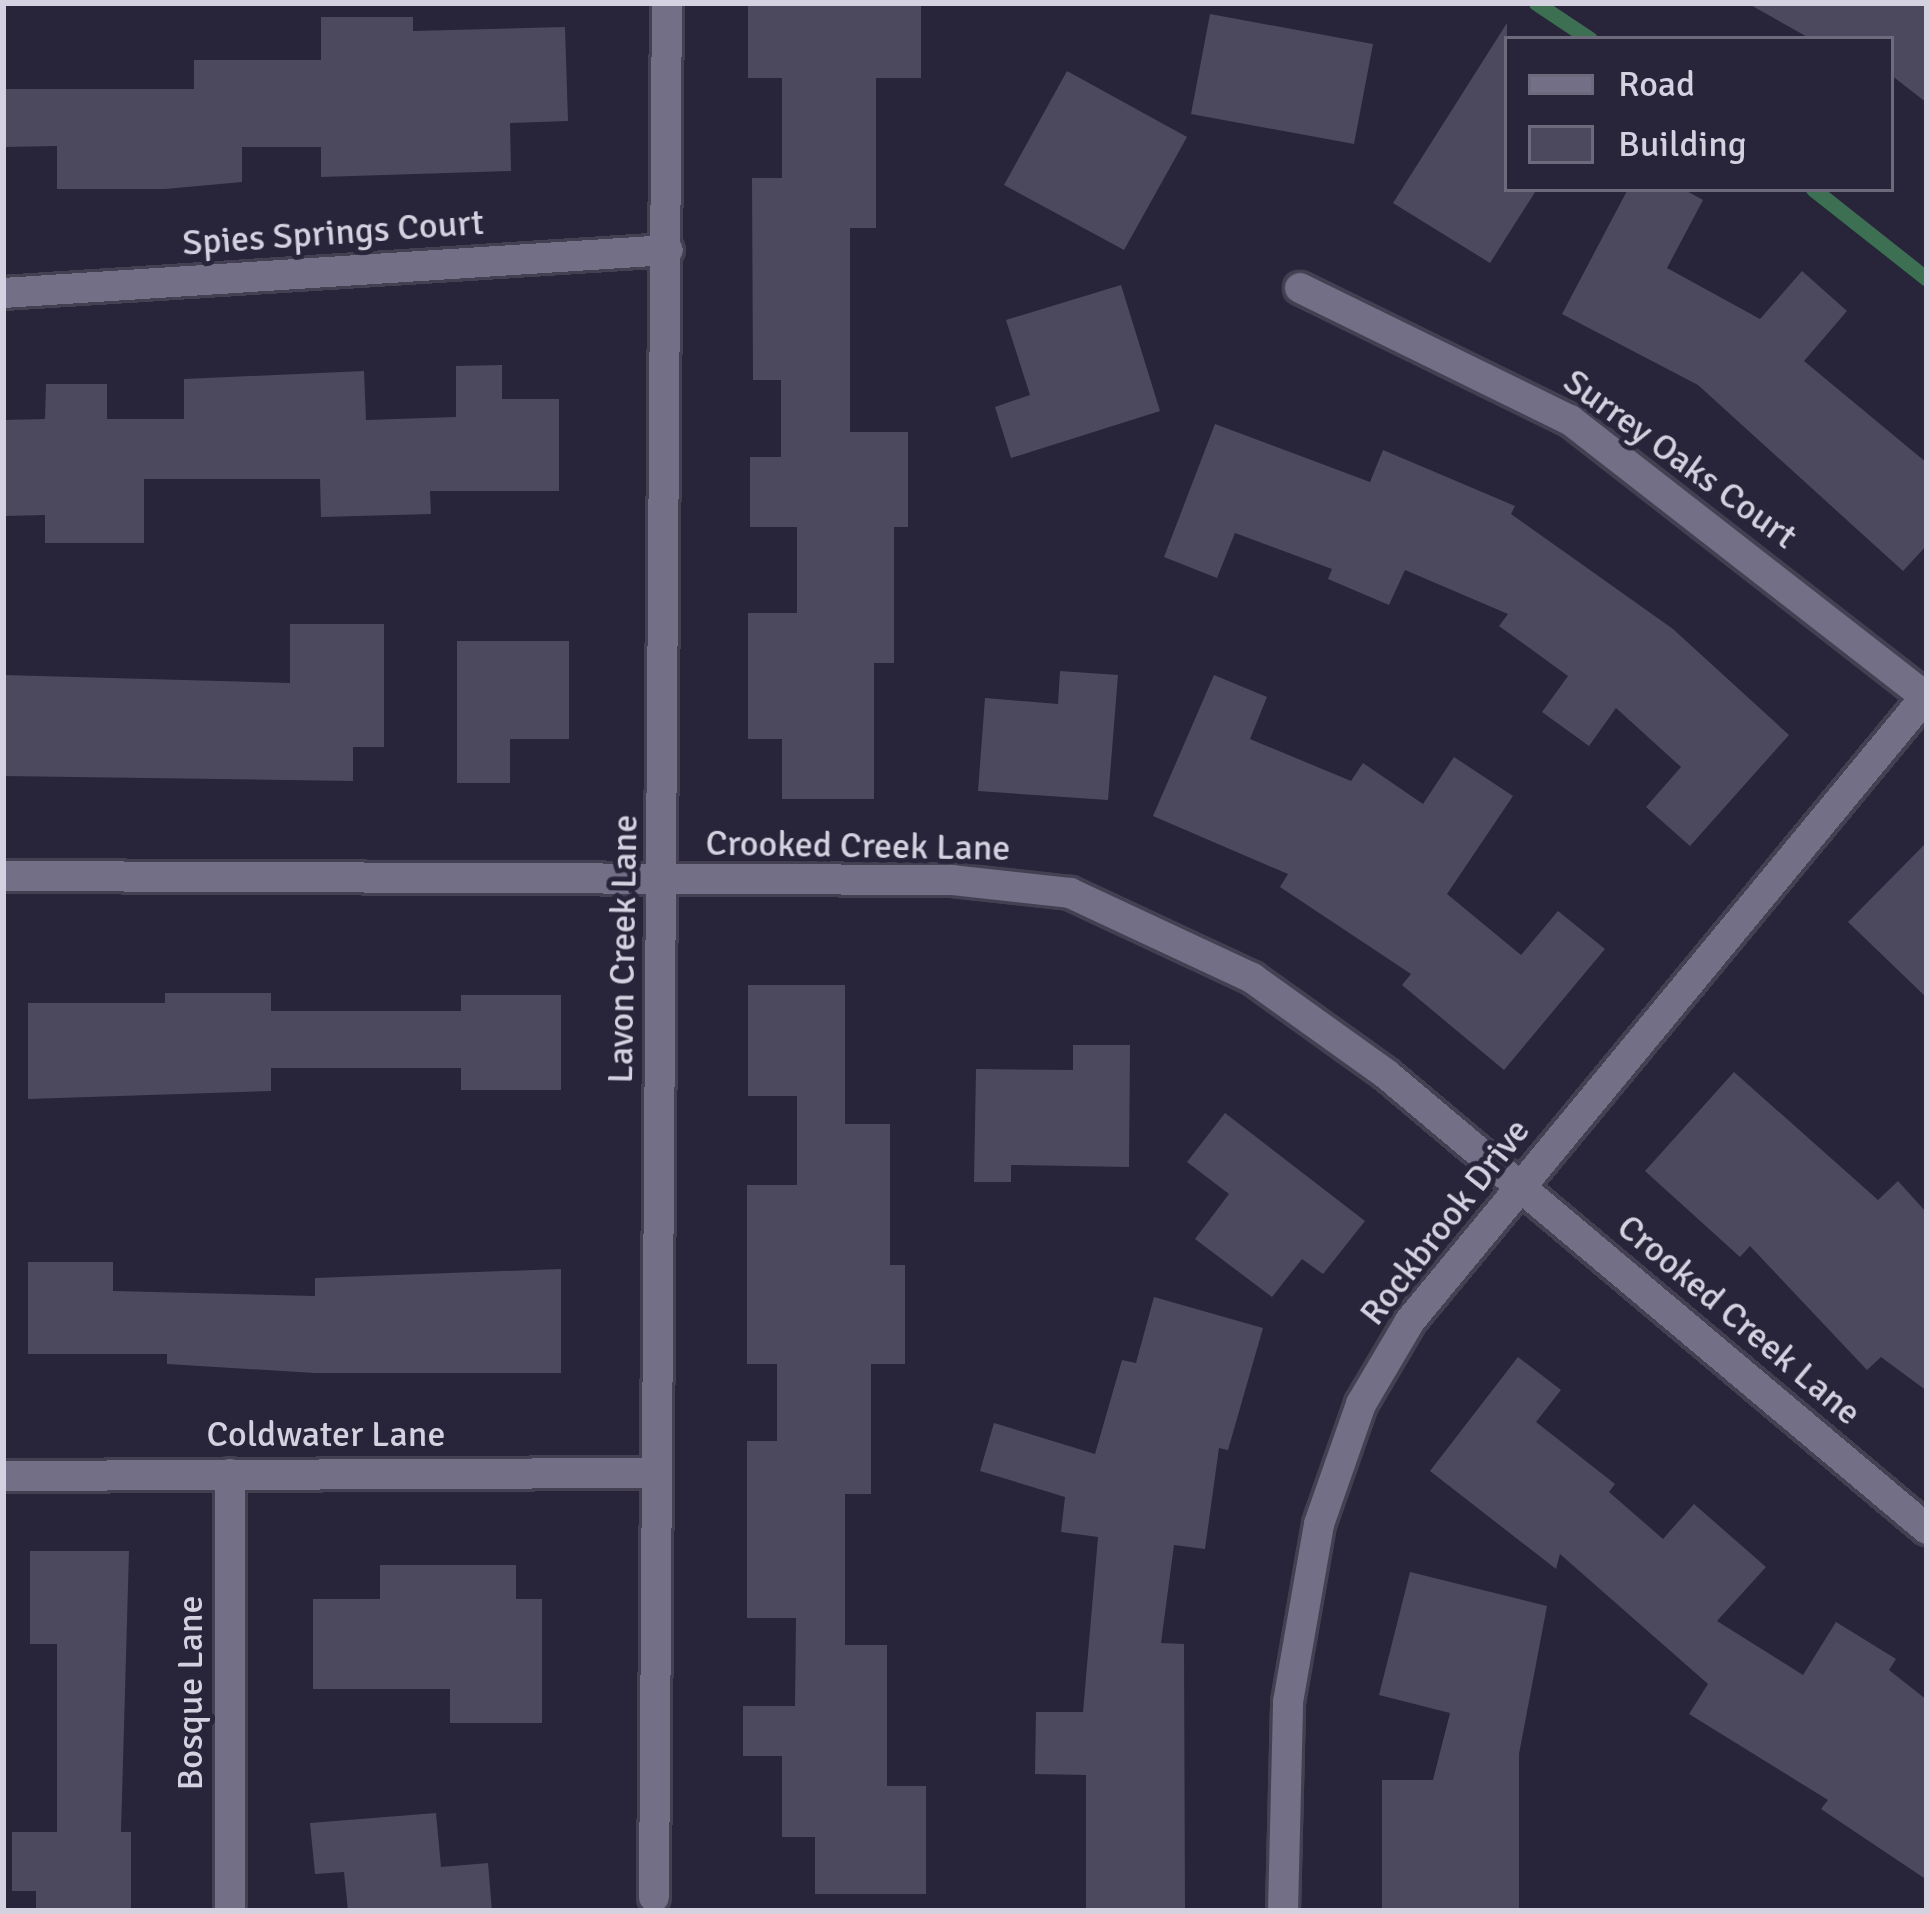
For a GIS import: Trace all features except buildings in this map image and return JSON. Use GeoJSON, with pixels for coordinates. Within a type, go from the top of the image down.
{"type":"FeatureCollection","features":[{"type":"Feature","properties":{"kind":"street","name":"Lavon Creek Lane"},"geometry":{"type":"LineString","coordinates":[[654,1897],[650,1473],[665,882],[667,3]]}},
{"type":"Feature","properties":{"kind":"street","name":"Spies Springs Court"},"geometry":{"type":"LineString","coordinates":[[3,293],[668,250]]}},
{"type":"Feature","properties":{"kind":"street","name":"Surrey Oaks Court"},"geometry":{"type":"LineString","coordinates":[[1300,289],[1570,420],[1926,696]]}},
{"type":"Feature","properties":{"kind":"street","name":"Rockbrook Drive"},"geometry":{"type":"LineString","coordinates":[[1283,1911],[1288,1702],[1319,1524],[1361,1404],[1410,1321],[1926,696]]}},
{"type":"Feature","properties":{"kind":"street","name":"Crooked Creek Lane"},"geometry":{"type":"LineString","coordinates":[[3,876],[952,880],[1070,893],[1128,913],[1252,978],[1520,1187],[1927,1529]]}},
{"type":"Feature","properties":{"kind":"street","name":"Coldwater Lane"},"geometry":{"type":"LineString","coordinates":[[3,1476],[650,1473]]}},
{"type":"Feature","properties":{"kind":"street","name":"Bosque Lane"},"geometry":{"type":"LineString","coordinates":[[230,1474],[230,1911]]}},
{"type":"Feature","properties":{"kind":"waterway"},"geometry":{"type":"LineString","coordinates":[[1536,3],[1586,36]]}},
{"type":"Feature","properties":{"kind":"waterway"},"geometry":{"type":"LineString","coordinates":[[1817,192],[1927,279]]}}]}
